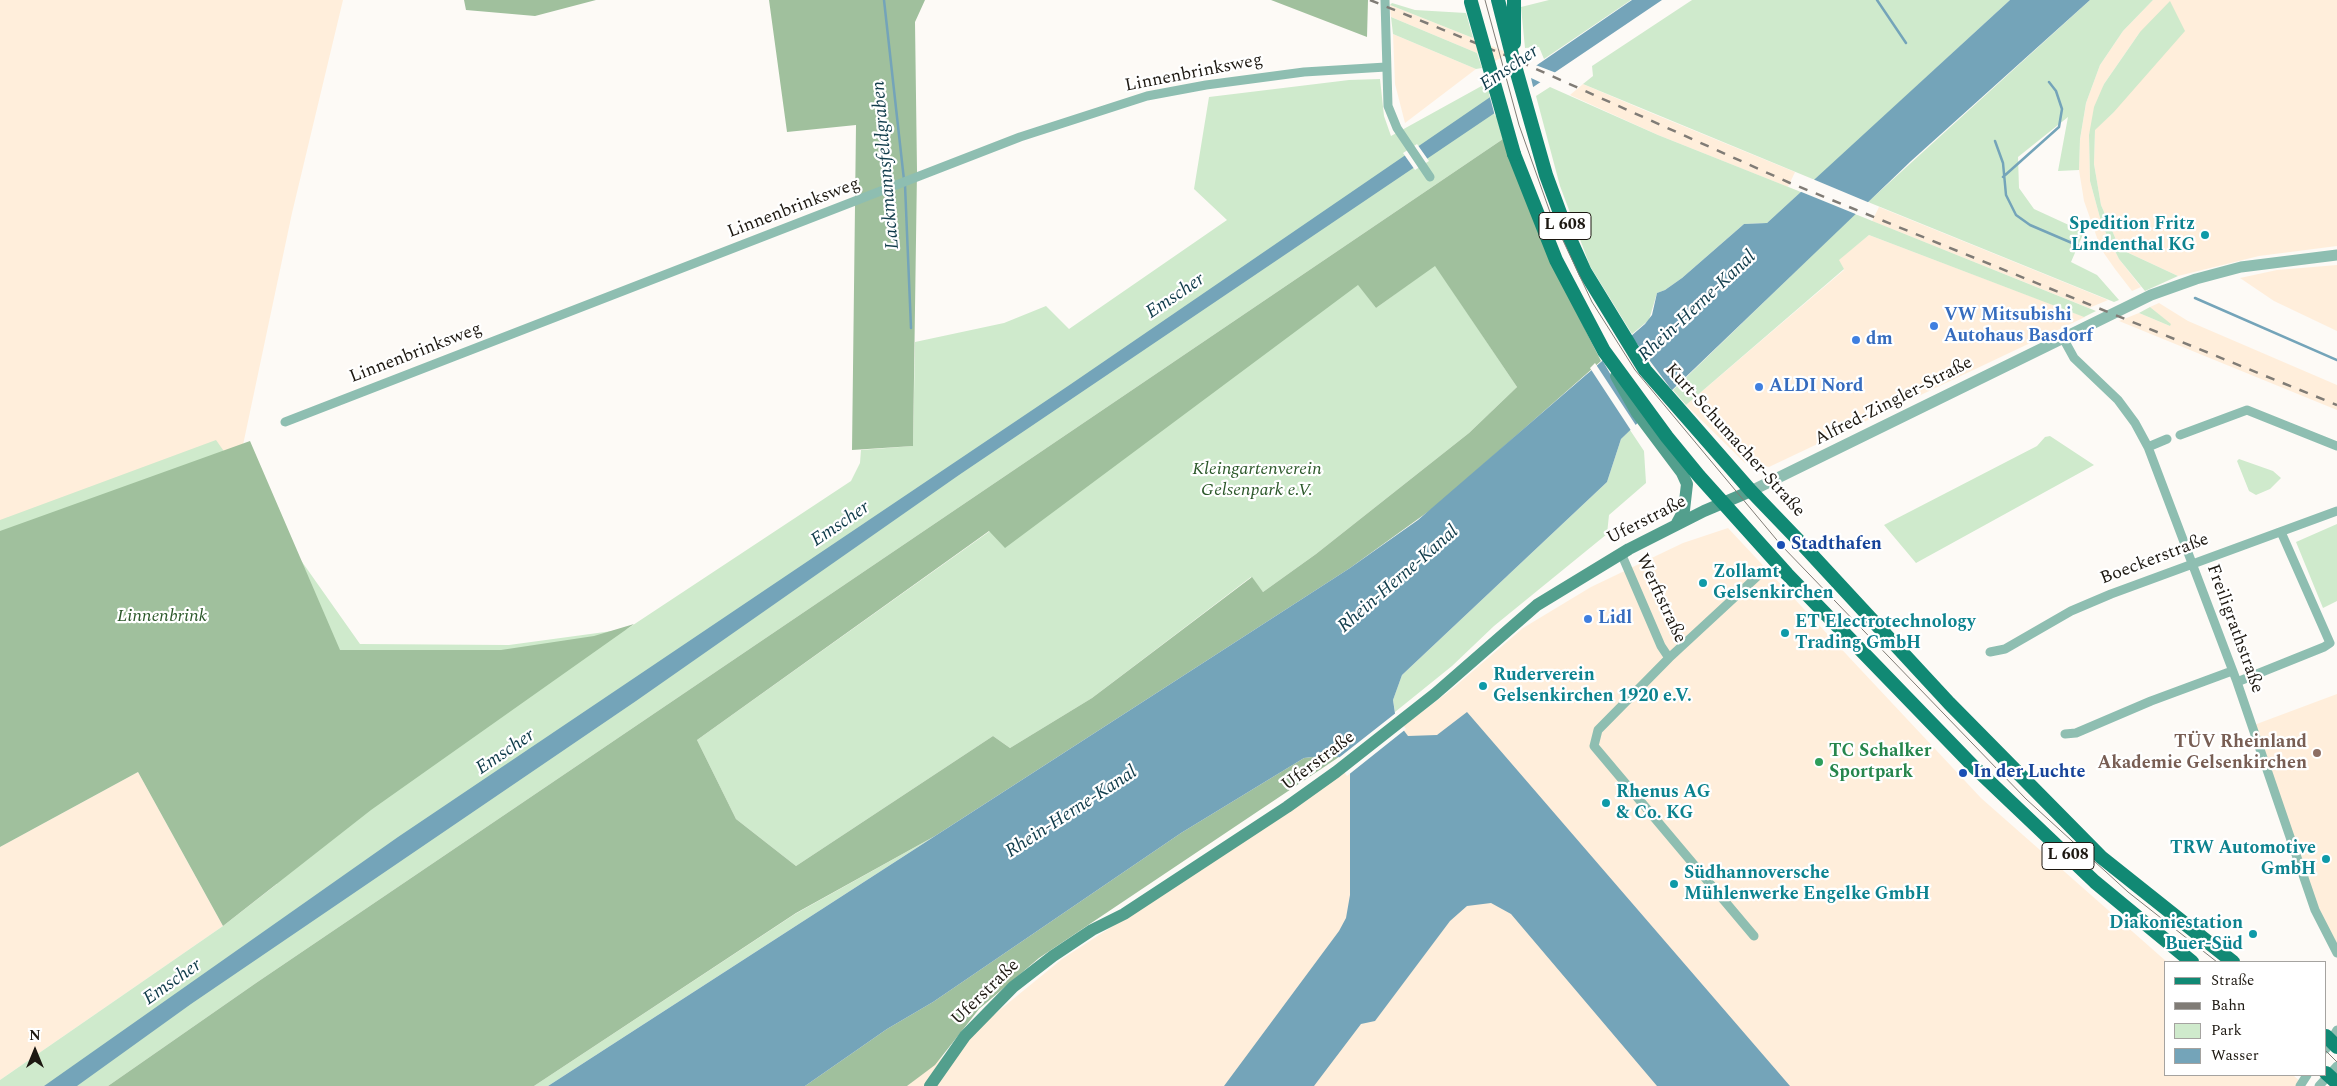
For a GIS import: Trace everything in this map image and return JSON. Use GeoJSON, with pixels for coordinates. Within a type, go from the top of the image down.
{"type":"FeatureCollection","features":[{"type":"Feature","properties":{"kind":"main road","name":"Kurt-Schumacher-Straße"},"geometry":{"type":"LineString","coordinates":[[1498,0],[1535,140],[1549,183],[1582,264],[1622,336],[1645,370],[1751,492],[1949,703],[2100,857],[2232,961]]}},
{"type":"Feature","properties":{"kind":"main road","name":"L 608"},"geometry":{"type":"LineString","coordinates":[[1513,59],[1514,0]]}},
{"type":"Feature","properties":{"kind":"main road","name":"L 608"},"geometry":{"type":"LineString","coordinates":[[1471,1],[1514,154],[1556,260],[1604,351],[1651,424],[1787,574],[1972,766],[2095,882],[2191,961]]}},
{"type":"Feature","properties":{"kind":"main road"},"geometry":{"type":"LineString","coordinates":[[1651,424],[1688,484],[1684,510],[1676,525]]}},
{"type":"Feature","properties":{"kind":"main road","name":"Uferstraße"},"geometry":{"type":"LineString","coordinates":[[930,1086],[943,1065],[975,1024],[1006,993],[1040,966],[1092,930],[1124,914],[1287,808],[1405,718],[1537,605],[1621,553],[1722,502],[1751,492]]}},
{"type":"Feature","properties":{"kind":"street"},"geometry":{"type":"LineString","coordinates":[[1385,0],[1388,106],[1403,138],[1430,177]]}},
{"type":"Feature","properties":{"kind":"street","name":"Linnenbrinksweg"},"geometry":{"type":"LineString","coordinates":[[285,422],[912,181],[1020,137],[1147,96],[1206,85],[1304,72],[1386,67]]}},
{"type":"Feature","properties":{"kind":"street","name":"Alfred-Zingler-Straße"},"geometry":{"type":"LineString","coordinates":[[1751,492],[2151,295],[2196,279],[2262,263],[2337,255]]}},
{"type":"Feature","properties":{"kind":"street","name":"Freiligrathstraße"},"geometry":{"type":"LineString","coordinates":[[2062,338],[2074,358],[2118,400],[2148,447],[2237,682],[2315,910],[2337,954]]}},
{"type":"Feature","properties":{"kind":"street"},"geometry":{"type":"LineString","coordinates":[[2180,434],[2247,410],[2337,446]]}},
{"type":"Feature","properties":{"kind":"street"},"geometry":{"type":"LineString","coordinates":[[2148,447],[2167,440]]}},
{"type":"Feature","properties":{"kind":"street","name":"Boeckerstraße"},"geometry":{"type":"LineString","coordinates":[[1990,652],[2004,650],[2079,608],[2192,563],[2337,510]]}},
{"type":"Feature","properties":{"kind":"street"},"geometry":{"type":"LineString","coordinates":[[2237,682],[2330,643],[2281,532]]}},
{"type":"Feature","properties":{"kind":"street","name":"Werftstraße"},"geometry":{"type":"LineString","coordinates":[[1621,553],[1661,646],[1669,658]]}},
{"type":"Feature","properties":{"kind":"street","name":"Werftstraße"},"geometry":{"type":"LineString","coordinates":[[1754,936],[1594,746],[1598,730],[1669,658],[1762,572]]}},
{"type":"Feature","properties":{"kind":"street"},"geometry":{"type":"LineString","coordinates":[[2065,734],[2076,733],[2151,701],[2232,670]]}},
{"type":"Feature","properties":{"kind":"street"},"geometry":{"type":"LineString","coordinates":[[2319,1086],[2332,1074]]}},
{"type":"Feature","properties":{"kind":"shaded area"},"geometry":{"type":"Polygon","coordinates":[[[0,0],[343,0],[292,213],[243,445],[0,531],[0,0]]]}},
{"type":"Feature","properties":{"kind":"shaded area"},"geometry":{"type":"Polygon","coordinates":[[[2153,0],[2337,0],[2337,246],[2259,256],[2178,276],[2120,249],[2101,205],[2094,164],[2095,129],[2113,113],[2140,32],[2104,84],[2089,135],[2090,181],[2102,225],[2119,259],[2141,287],[2132,291],[2115,269],[2101,249],[2084,201],[2079,170],[2080,139],[2086,103],[2100,65],[2123,31],[2153,0]]]}},
{"type":"Feature","properties":{"kind":"shaded area"},"geometry":{"type":"Polygon","coordinates":[[[1390,5],[1508,53],[1494,62],[1391,17],[1390,5]]]}},
{"type":"Feature","properties":{"kind":"shaded area"},"geometry":{"type":"Polygon","coordinates":[[[1393,34],[1476,69],[1405,123],[1395,84],[1393,34]]]}},
{"type":"Feature","properties":{"kind":"shaded area"},"geometry":{"type":"Polygon","coordinates":[[[1583,84],[1795,172],[1788,187],[1658,135],[1570,95],[1583,84]]]}},
{"type":"Feature","properties":{"kind":"shaded area"},"geometry":{"type":"Polygon","coordinates":[[[1879,207],[2108,300],[2089,308],[1872,221],[1879,207]]]}},
{"type":"Feature","properties":{"kind":"shaded area"},"geometry":{"type":"Polygon","coordinates":[[[1869,235],[2085,317],[1769,467],[1745,463],[1686,405],[1844,270],[1838,260],[1869,235]]]}},
{"type":"Feature","properties":{"kind":"shaded area"},"geometry":{"type":"Polygon","coordinates":[[[2337,265],[2337,331],[2274,301],[2240,278],[2277,270],[2337,265]]]}},
{"type":"Feature","properties":{"kind":"shaded area"},"geometry":{"type":"Polygon","coordinates":[[[2159,303],[2188,321],[2337,385],[2337,410],[2119,321],[2139,313],[2170,326],[2150,307],[2159,303]]]}},
{"type":"Feature","properties":{"kind":"shaded area","name":"Stadthafen"},"geometry":{"type":"Polygon","coordinates":[[[1728,528],[1981,798],[2166,961],[2164,961],[2164,1076],[2294,1076],[2305,1086],[907,1086],[1062,959],[1304,802],[1452,689],[1523,628],[1591,587],[1683,543],[1728,528]]]}},
{"type":"Feature","properties":{"kind":"shaded area"},"geometry":{"type":"Polygon","coordinates":[[[2337,694],[2337,947],[2317,906],[2254,725],[2337,694]]]}},
{"type":"Feature","properties":{"kind":"shaded area"},"geometry":{"type":"Polygon","coordinates":[[[138,772],[223,926],[0,1080],[0,847],[138,772]]]}},
{"type":"Feature","properties":{"kind":"green space"},"geometry":{"type":"Polygon","coordinates":[[[464,0],[596,0],[535,16],[466,10],[464,0]]]}},
{"type":"Feature","properties":{"kind":"green space"},"geometry":{"type":"Polygon","coordinates":[[[769,0],[925,0],[915,22],[917,171],[913,446],[852,450],[856,125],[787,132],[769,0]]]}},
{"type":"Feature","properties":{"kind":"green space"},"geometry":{"type":"Polygon","coordinates":[[[1271,0],[1368,0],[1367,37],[1271,0]]]}},
{"type":"Feature","properties":{"kind":"green space"},"geometry":{"type":"Polygon","coordinates":[[[1549,0],[1631,0],[1544,59],[1539,47],[1525,48],[1521,7],[1549,0]]]}},
{"type":"Feature","properties":{"kind":"green space"},"geometry":{"type":"Polygon","coordinates":[[[1692,0],[2010,0],[1815,180],[1583,84],[1593,76],[1592,66],[1692,0]]]}},
{"type":"Feature","properties":{"kind":"green space"},"geometry":{"type":"Polygon","coordinates":[[[2090,0],[2153,0],[2123,31],[2100,65],[2086,103],[2080,139],[2079,170],[2058,171],[2068,117],[2018,157],[2019,188],[2034,209],[2084,232],[2071,262],[2097,275],[2119,300],[2114,302],[1868,202],[2090,0]]]}},
{"type":"Feature","properties":{"kind":"green space"},"geometry":{"type":"Polygon","coordinates":[[[2170,1],[2185,31],[2113,113],[2095,130],[2094,164],[2101,205],[2120,249],[2178,276],[2145,291],[2119,259],[2102,225],[2090,181],[2089,135],[2094,107],[2104,84],[2140,32],[2170,1]]]}},
{"type":"Feature","properties":{"kind":"green space"},"geometry":{"type":"Polygon","coordinates":[[[1392,3],[1415,10],[1466,13],[1473,38],[1390,5],[1392,3]]]}},
{"type":"Feature","properties":{"kind":"green space"},"geometry":{"type":"Polygon","coordinates":[[[1391,17],[1477,53],[1482,68],[1476,69],[1393,34],[1391,17]]]}},
{"type":"Feature","properties":{"kind":"green space"},"geometry":{"type":"Polygon","coordinates":[[[1380,79],[1384,116],[1391,136],[1487,83],[1503,139],[256,983],[108,1086],[0,1086],[0,1080],[223,926],[277,884],[139,762],[0,834],[0,520],[216,440],[360,644],[509,645],[627,629],[851,481],[860,463],[861,450],[913,446],[915,342],[1004,323],[1046,306],[1069,329],[1227,220],[1194,189],[1209,97],[1349,80],[1380,79]]]}},
{"type":"Feature","properties":{"kind":"green space"},"geometry":{"type":"Polygon","coordinates":[[[1550,87],[1658,135],[1801,192],[1767,223],[1744,224],[1682,278],[1665,290],[1657,293],[1649,320],[1632,334],[1590,266],[1560,186],[1536,96],[1550,87]]]}},
{"type":"Feature","properties":{"kind":"green space"},"geometry":{"type":"Polygon","coordinates":[[[1503,139],[1548,256],[1601,361],[1436,506],[1350,568],[935,836],[796,913],[534,1086],[108,1086],[256,983],[1503,139]],[[1435,266],[1376,308],[1358,285],[1005,548],[989,531],[697,740],[736,819],[796,866],[993,736],[1010,748],[1092,698],[1252,577],[1263,592],[1316,554],[1469,433],[1517,387],[1435,266]]]}},
{"type":"Feature","properties":{"kind":"green space"},"geometry":{"type":"Polygon","coordinates":[[[1855,214],[2096,311],[2084,317],[1869,235],[1839,260],[1844,269],[1686,405],[1673,390],[1855,214]]]}},
{"type":"Feature","properties":{"kind":"green space","name":"Kleingartenverein Gelsenpark e.V."},"geometry":{"type":"Polygon","coordinates":[[[1435,265],[1517,387],[1469,433],[1316,554],[1263,592],[1251,577],[1092,698],[1010,748],[993,736],[796,866],[736,819],[697,740],[990,531],[1005,547],[1358,284],[1376,308],[1435,265]]]}},
{"type":"Feature","properties":{"kind":"green space"},"geometry":{"type":"Polygon","coordinates":[[[2150,307],[2171,324],[2170,326],[2139,313],[2150,307]]]}},
{"type":"Feature","properties":{"kind":"green space"},"geometry":{"type":"Polygon","coordinates":[[[1630,430],[1644,451],[1646,483],[1609,515],[1607,534],[1494,626],[1452,666],[1395,712],[1393,700],[1402,675],[1607,482],[1621,439],[1630,430]]]}},
{"type":"Feature","properties":{"kind":"green space"},"geometry":{"type":"Polygon","coordinates":[[[2050,436],[2094,465],[1916,563],[1884,525],[2037,446],[2045,437],[2050,436]]]}},
{"type":"Feature","properties":{"kind":"green space","name":"Linnenbrink"},"geometry":{"type":"Polygon","coordinates":[[[250,441],[340,650],[501,650],[594,636],[634,624],[371,810],[223,926],[138,772],[0,847],[0,531],[250,441]]]}},
{"type":"Feature","properties":{"kind":"green space"},"geometry":{"type":"Polygon","coordinates":[[[2239,459],[2273,471],[2281,478],[2270,489],[2256,495],[2249,491],[2237,461],[2239,459]]]}},
{"type":"Feature","properties":{"kind":"green space"},"geometry":{"type":"Polygon","coordinates":[[[2337,524],[2337,601],[2323,608],[2296,542],[2337,524]]]}},
{"type":"Feature","properties":{"kind":"green space"},"geometry":{"type":"Polygon","coordinates":[[[1321,756],[1339,757],[1039,958],[979,1009],[935,1065],[907,1086],[805,1086],[887,1029],[933,1002],[1181,833],[1304,758],[1321,756]]]}},
{"type":"Feature","properties":{"kind":"green space"},"geometry":{"type":"Polygon","coordinates":[[[935,836],[548,1086],[534,1086],[795,914],[935,836]]]}},
{"type":"Feature","properties":{"kind":"water"},"geometry":{"type":"Polygon","coordinates":[[[1632,0],[1662,0],[959,475],[636,701],[191,1004],[77,1086],[44,1086],[398,837],[1071,384],[1632,0]]]}},
{"type":"Feature","properties":{"kind":"water","name":"Rhein-Herne-Kanal"},"geometry":{"type":"Polygon","coordinates":[[[2010,0],[2090,0],[1911,161],[1621,439],[1607,482],[1402,675],[1393,700],[1396,720],[1408,736],[1437,735],[1467,712],[1790,1086],[1657,1086],[1511,914],[1491,903],[1467,906],[1450,921],[1375,1021],[1361,1024],[1314,1086],[1224,1086],[1339,931],[1346,918],[1350,895],[1350,773],[1339,757],[1321,756],[1304,758],[1181,833],[933,1002],[887,1029],[805,1086],[548,1086],[1350,568],[1418,520],[1645,324],[1652,315],[1657,293],[1665,290],[1682,278],[1744,224],[1767,223],[2010,0]]]}},
{"type":"Feature","properties":{"kind":"pier"},"geometry":{"type":"Polygon","coordinates":[[[1533,64],[1559,74],[1544,84],[1531,78],[1534,91],[1495,116],[1489,94],[1533,64]]]}},
{"type":"Feature","properties":{"kind":"pier"},"geometry":{"type":"Polygon","coordinates":[[[1417,144],[1429,161],[1415,170],[1403,153],[1417,144]]]}},
{"type":"Feature","properties":{"kind":"pier"},"geometry":{"type":"Polygon","coordinates":[[[1812,179],[1870,203],[1858,215],[1799,191],[1812,179]]]}},
{"type":"Feature","properties":{"kind":"pier"},"geometry":{"type":"Polygon","coordinates":[[[1629,333],[1674,393],[1640,425],[1601,358],[1629,333]]]}},
{"type":"Feature","properties":{"kind":"pier"},"geometry":{"type":"Polygon","coordinates":[[[1595,363],[1637,427],[1632,432],[1590,368],[1595,363]]]}},
{"type":"Feature","properties":{"kind":"pier"},"geometry":{"type":"Polygon","coordinates":[[[1397,712],[1398,719],[1406,729],[1347,776],[1336,760],[1397,712]]]}},
{"type":"Feature","properties":{"kind":"waterway","name":"Lackmannsfeldgraben"},"geometry":{"type":"LineString","coordinates":[[884,0],[904,180]]}},
{"type":"Feature","properties":{"kind":"waterway"},"geometry":{"type":"LineString","coordinates":[[1877,0],[1906,43]]}},
{"type":"Feature","properties":{"kind":"waterway"},"geometry":{"type":"LineString","coordinates":[[2003,177],[2059,127],[2062,109],[2056,91],[2049,82]]}},
{"type":"Feature","properties":{"kind":"waterway"},"geometry":{"type":"LineString","coordinates":[[1995,141],[2003,163],[2006,195],[2016,215],[2030,225],[2079,246]]}},
{"type":"Feature","properties":{"kind":"waterway","name":"Lackmannsfeldgraben"},"geometry":{"type":"LineString","coordinates":[[905,185],[911,328]]}},
{"type":"Feature","properties":{"kind":"waterway"},"geometry":{"type":"LineString","coordinates":[[2195,298],[2337,360]]}},
{"type":"Feature","properties":{"kind":"tram line"},"geometry":{"type":"LineString","coordinates":[[1485,0],[1519,125],[1551,215],[1592,302],[1635,370],[1781,545],[2026,799],[2128,892],[2216,961]]}},
{"type":"Feature","properties":{"kind":"tram line"},"geometry":{"type":"LineString","coordinates":[[2327,1052],[2337,1062]]}},
{"type":"Feature","properties":{"kind":"railway"},"geometry":{"type":"LineString","coordinates":[[1370,0],[1505,55],[1790,183],[2337,405]]}},
{"type":"Feature","properties":{"kind":"place","name":"Spedition Fritz Lindenthal KG"},"geometry":{"type":"Point","coordinates":[2205,235]}},
{"type":"Feature","properties":{"kind":"place","name":"VW Mitsubishi Autohaus Basdorf"},"geometry":{"type":"Point","coordinates":[1934,326]}},
{"type":"Feature","properties":{"kind":"place","name":"dm"},"geometry":{"type":"Point","coordinates":[1856,340]}},
{"type":"Feature","properties":{"kind":"place","name":"ALDI Nord"},"geometry":{"type":"Point","coordinates":[1759,387]}},
{"type":"Feature","properties":{"kind":"place","name":"Stadthafen"},"geometry":{"type":"Point","coordinates":[1781,545]}},
{"type":"Feature","properties":{"kind":"place","name":"Zollamt Gelsenkirchen"},"geometry":{"type":"Point","coordinates":[1703,583]}},
{"type":"Feature","properties":{"kind":"place","name":"Lidl"},"geometry":{"type":"Point","coordinates":[1588,619]}},
{"type":"Feature","properties":{"kind":"place","name":"ET Electrotechnology Trading GmbH"},"geometry":{"type":"Point","coordinates":[1785,633]}},
{"type":"Feature","properties":{"kind":"place","name":"Ruderverein Gelsenkirchen 1920 e.V."},"geometry":{"type":"Point","coordinates":[1483,686]}},
{"type":"Feature","properties":{"kind":"place","name":"TÜV Rheinland Akademie Gelsenkirchen"},"geometry":{"type":"Point","coordinates":[2317,753]}},
{"type":"Feature","properties":{"kind":"place","name":"TC Schalker Sportpark"},"geometry":{"type":"Point","coordinates":[1819,762]}},
{"type":"Feature","properties":{"kind":"place","name":"In der Luchte"},"geometry":{"type":"Point","coordinates":[1963,773]}},
{"type":"Feature","properties":{"kind":"place","name":"Rhenus AG & Co. KG"},"geometry":{"type":"Point","coordinates":[1606,803]}},
{"type":"Feature","properties":{"kind":"place","name":"TRW Automotive GmbH"},"geometry":{"type":"Point","coordinates":[2326,859]}},
{"type":"Feature","properties":{"kind":"place","name":"Südhannoversche Mühlenwerke Engelke GmbH"},"geometry":{"type":"Point","coordinates":[1674,884]}},
{"type":"Feature","properties":{"kind":"place","name":"Diakoniestation Buer-Süd"},"geometry":{"type":"Point","coordinates":[2253,934]}},
{"type":"Feature","properties":{"kind":"water label","name":"Emscher"},"geometry":{"type":"Point","coordinates":[1510,69]}},
{"type":"Feature","properties":{"kind":"water label","name":"Emscher"},"geometry":{"type":"Point","coordinates":[1176,297]}},
{"type":"Feature","properties":{"kind":"water label","name":"Emscher"},"geometry":{"type":"Point","coordinates":[841,525]}},
{"type":"Feature","properties":{"kind":"water label","name":"Emscher"},"geometry":{"type":"Point","coordinates":[506,753]}},
{"type":"Feature","properties":{"kind":"water label","name":"Emscher"},"geometry":{"type":"Point","coordinates":[173,983]}}]}
